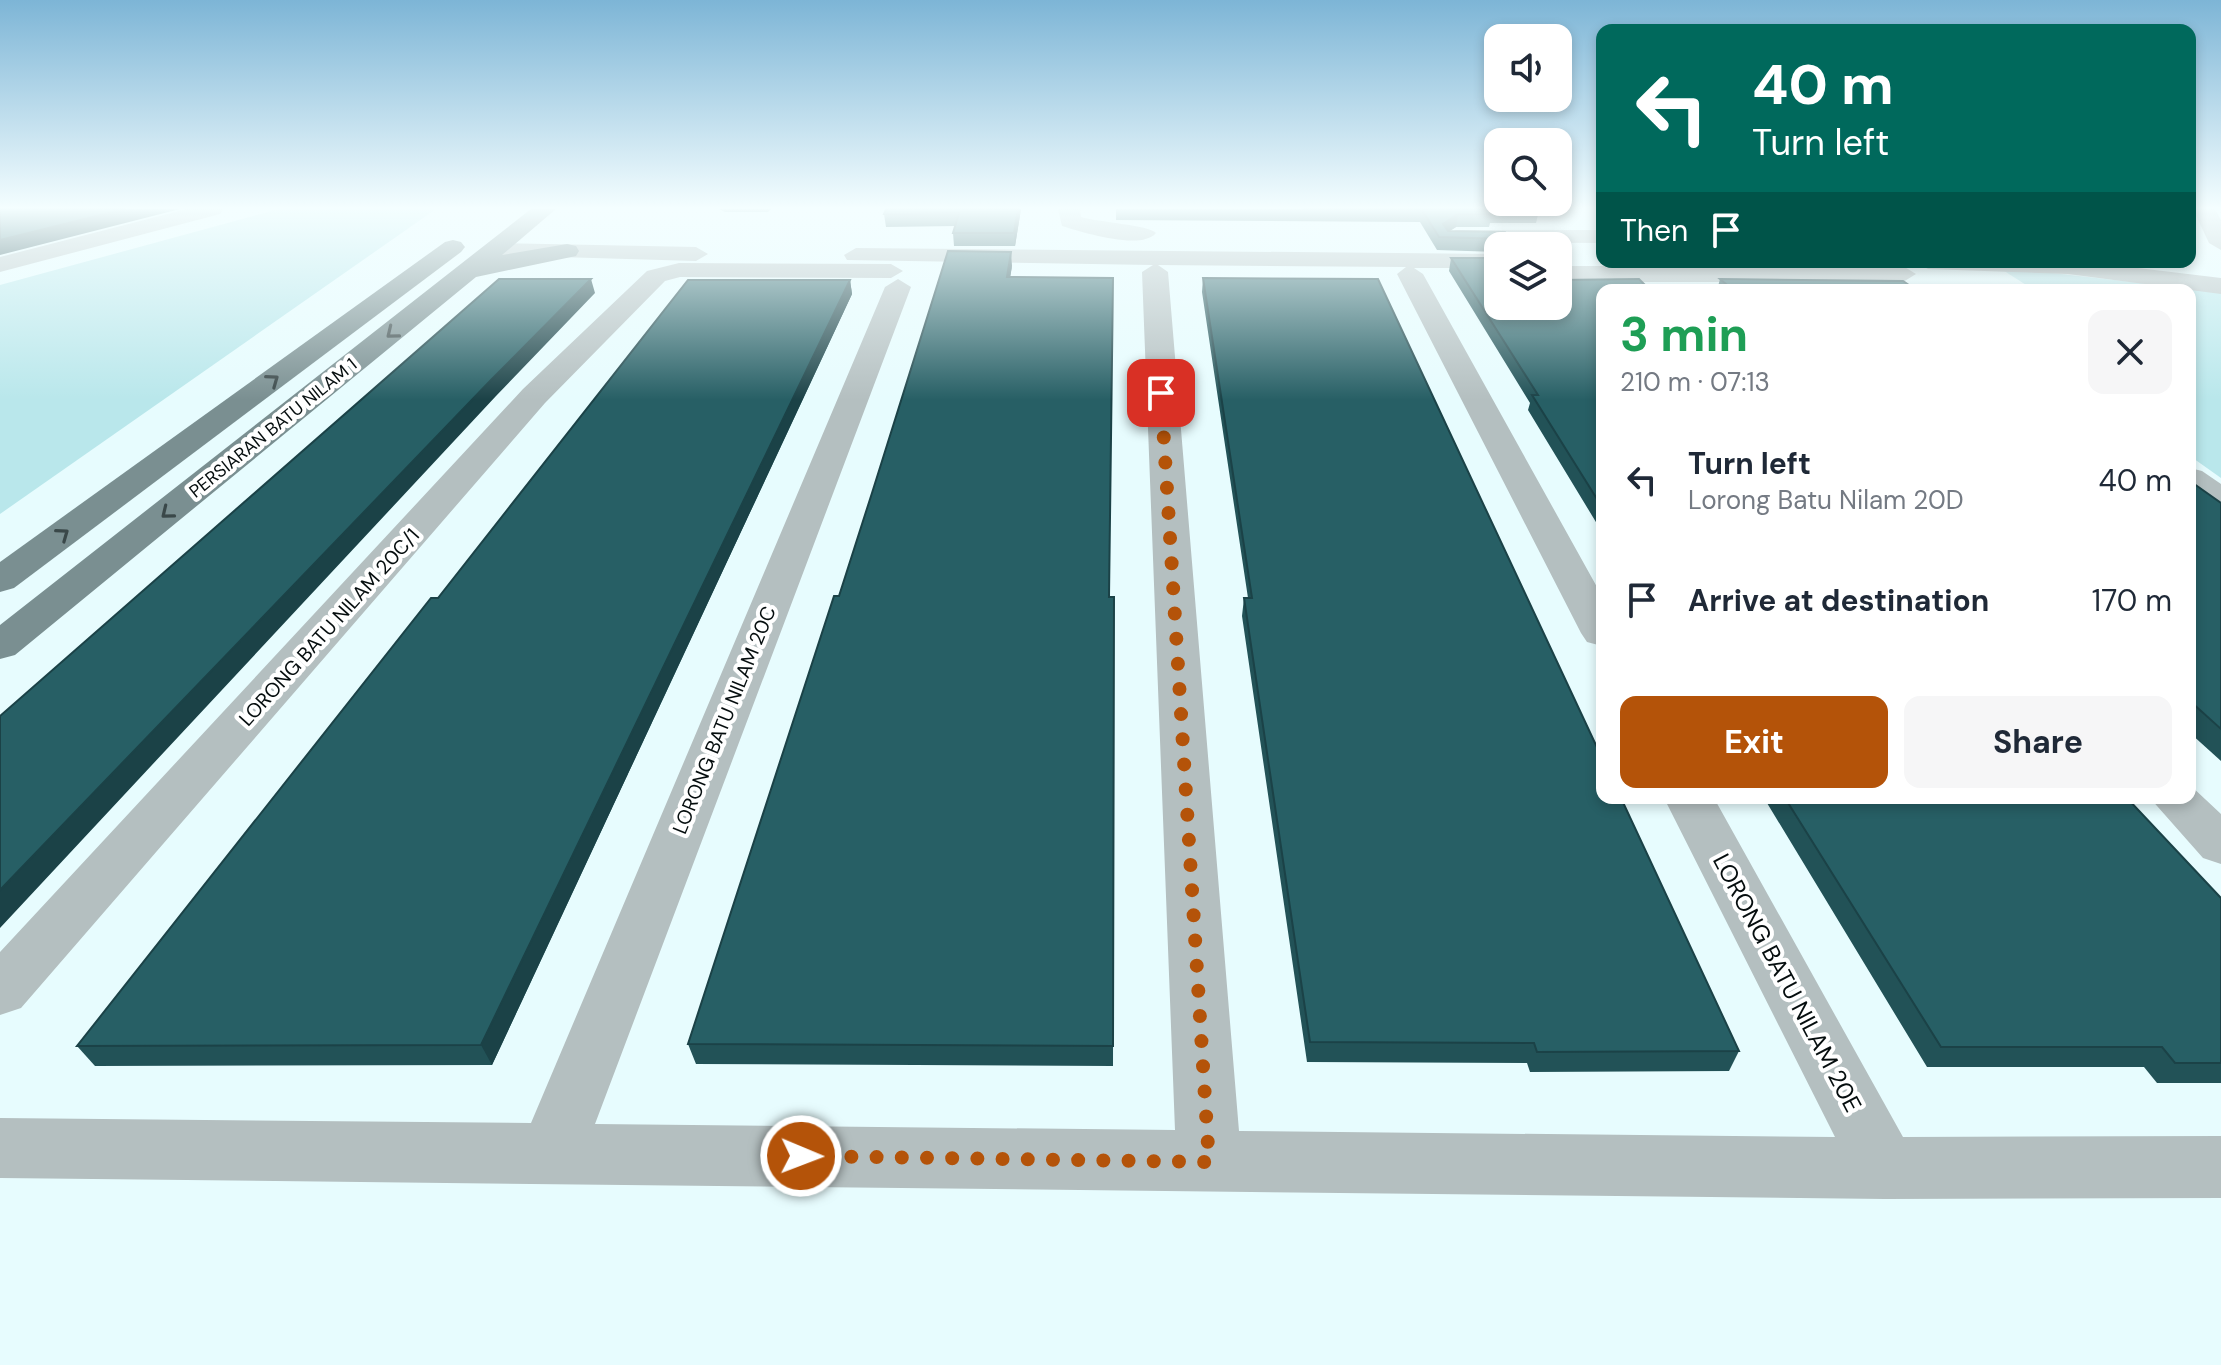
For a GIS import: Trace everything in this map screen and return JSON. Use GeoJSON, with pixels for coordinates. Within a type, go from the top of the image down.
{"type":"FeatureCollection","features":[{"type":"Feature","properties":{"kind":"main road"},"geometry":{"type":"LineString","coordinates":[[403,285],[426,273]]}},
{"type":"Feature","properties":{"kind":"main road","name":"PERSIARAN BATU NILAM 1"},"geometry":{"type":"LineString","coordinates":[[0,580],[403,285],[426,273]]}},
{"type":"Feature","properties":{"kind":"main road","name":"PERSIARAN BATU NILAM 1"},"geometry":{"type":"LineString","coordinates":[[0,646],[466,273]]}},
{"type":"Feature","properties":{"kind":"main road"},"geometry":{"type":"LineString","coordinates":[[464,275],[471,273]]}},
{"type":"Feature","properties":{"kind":"street","name":"LORONG BATU NILAM 20C/1"},"geometry":{"type":"LineString","coordinates":[[0,991],[534,396],[656,276],[663,273]]}},
{"type":"Feature","properties":{"kind":"street","name":"LORONG BATU NILAM 20C"},"geometry":{"type":"LineString","coordinates":[[551,1153],[904,273]]}},
{"type":"Feature","properties":{"kind":"street"},"geometry":{"type":"LineString","coordinates":[[1164,273],[1209,1162]]}},
{"type":"Feature","properties":{"kind":"street"},"geometry":{"type":"LineString","coordinates":[[1395,273],[1484,274]]}},
{"type":"Feature","properties":{"kind":"street"},"geometry":{"type":"LineString","coordinates":[[1572,275],[1670,282],[1819,273]]}},
{"type":"Feature","properties":{"kind":"street"},"geometry":{"type":"LineString","coordinates":[[2114,273],[2221,286]]}},
{"type":"Feature","properties":{"kind":"street"},"geometry":{"type":"LineString","coordinates":[[1410,274],[1596,622]]}},
{"type":"Feature","properties":{"kind":"street"},"geometry":{"type":"LineString","coordinates":[[2196,482],[2221,501]]}},
{"type":"Feature","properties":{"kind":"street","name":"LORONG BATU NILAM 20E"},"geometry":{"type":"LineString","coordinates":[[1692,804],[1885,1168]]}},
{"type":"Feature","properties":{"kind":"street"},"geometry":{"type":"LineString","coordinates":[[2181,804],[2221,845]]}},
{"type":"Feature","properties":{"kind":"street"},"geometry":{"type":"LineString","coordinates":[[0,1148],[1885,1168],[2221,1167]]}},
{"type":"Feature","properties":{"kind":"shaded area"},"geometry":{"type":"Polygon","coordinates":[[[45,273],[345,273],[0,514],[0,285],[45,273]]]}},
{"type":"Feature","properties":{"kind":"shaded area"},"geometry":{"type":"Polygon","coordinates":[[[2007,273],[2049,273],[2150,284],[2025,284],[2007,273]]]}},
{"type":"Feature","properties":{"kind":"shaded area"},"geometry":{"type":"Polygon","coordinates":[[[2196,289],[2221,292],[2221,478],[2196,460],[2196,289]]]}},
{"type":"Feature","properties":{"kind":"building"},"geometry":{"type":"Polygon","coordinates":[[[941,273],[1113,278],[1109,597],[1114,597],[1113,1046],[688,1044],[834,596],[839,596],[941,273]]]}},
{"type":"Feature","properties":{"kind":"building"},"geometry":{"type":"Polygon","coordinates":[[[1460,273],[1484,273],[1484,310],[1460,273]]]}},
{"type":"Feature","properties":{"kind":"building"},"geometry":{"type":"Polygon","coordinates":[[[1203,278],[1378,279],[1596,745],[1596,804],[1624,804],[1739,1051],[1537,1052],[1534,1043],[1310,1042],[1244,598],[1252,598],[1203,278]]]}},
{"type":"Feature","properties":{"kind":"building"},"geometry":{"type":"Polygon","coordinates":[[[499,279],[591,279],[0,890],[0,716],[499,279]]]}},
{"type":"Feature","properties":{"kind":"building"},"geometry":{"type":"Polygon","coordinates":[[[1639,279],[1644,284],[1596,284],[1596,497],[1532,395],[1538,395],[1490,320],[1572,320],[1572,280],[1639,279]]]}},
{"type":"Feature","properties":{"kind":"building"},"geometry":{"type":"Polygon","coordinates":[[[1720,279],[1903,281],[1907,284],[1726,284],[1720,279]]]}},
{"type":"Feature","properties":{"kind":"building"},"geometry":{"type":"Polygon","coordinates":[[[688,280],[850,280],[481,1045],[77,1046],[431,598],[438,598],[688,280]]]}},
{"type":"Feature","properties":{"kind":"building"},"geometry":{"type":"Polygon","coordinates":[[[2196,485],[2221,503],[2221,729],[2196,706],[2196,485]]]}},
{"type":"Feature","properties":{"kind":"building"},"geometry":{"type":"Polygon","coordinates":[[[1789,804],[2133,804],[2221,898],[2221,1063],[2175,1063],[2162,1047],[1941,1047],[1789,804]]]}},
{"type":"Feature","properties":{"kind":"route"},"geometry":{"type":"LineString","coordinates":[[801,1156],[1209,1162],[1161,393]]}}]}
